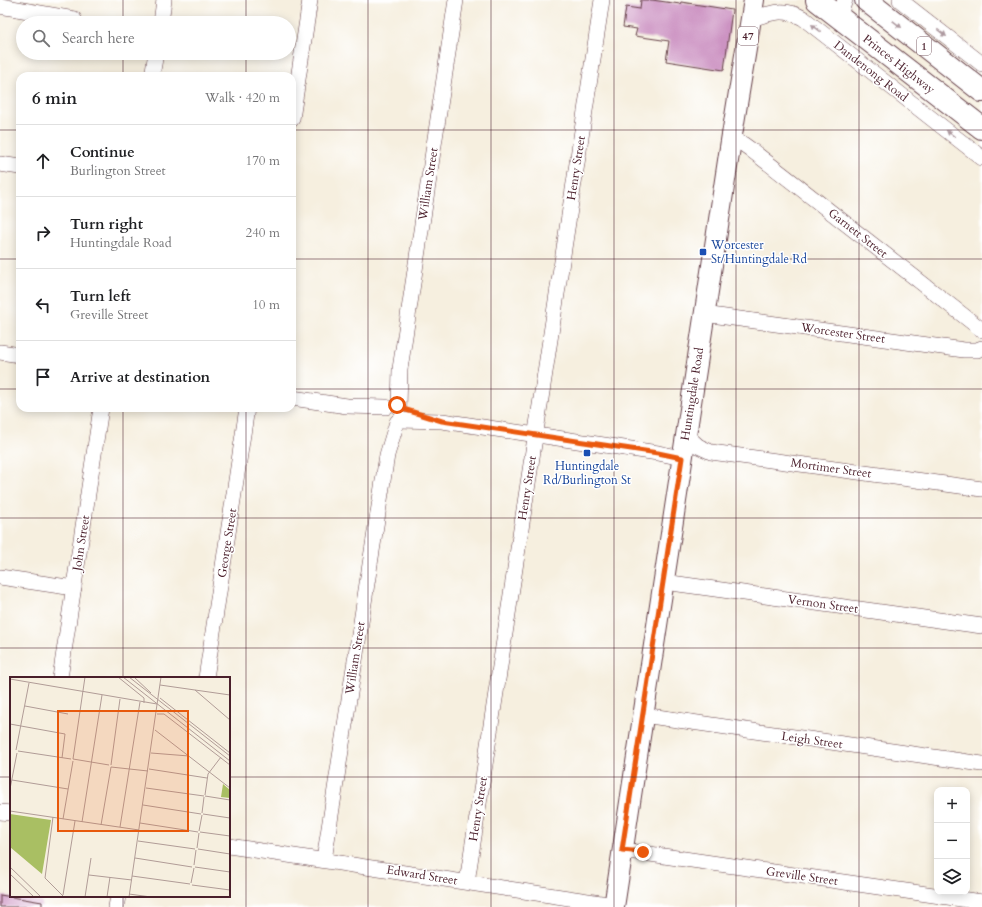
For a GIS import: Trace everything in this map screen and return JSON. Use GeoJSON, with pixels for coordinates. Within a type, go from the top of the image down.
{"type":"FeatureCollection","features":[{"type":"Feature","properties":{"kind":"highway","name":"Princes Highway"},"geometry":{"type":"LineString","coordinates":[[817,0],[842,9],[982,128]]}},
{"type":"Feature","properties":{"kind":"highway","name":"1"},"geometry":{"type":"LineString","coordinates":[[866,0],[982,91]]}},
{"type":"Feature","properties":{"kind":"main road","name":"Huntingdale Road"},"geometry":{"type":"LineString","coordinates":[[614,906],[752,10]]}},
{"type":"Feature","properties":{"kind":"street"},"geometry":{"type":"LineString","coordinates":[[161,16],[164,0]]}},
{"type":"Feature","properties":{"kind":"street"},"geometry":{"type":"LineString","coordinates":[[296,93],[310,0]]}},
{"type":"Feature","properties":{"kind":"street","name":"William Street"},"geometry":{"type":"LineString","coordinates":[[324,860],[456,0]]}},
{"type":"Feature","properties":{"kind":"street","name":"Henry Street"},"geometry":{"type":"LineString","coordinates":[[467,882],[602,0]]}},
{"type":"Feature","properties":{"kind":"street"},"geometry":{"type":"LineString","coordinates":[[900,0],[982,64]]}},
{"type":"Feature","properties":{"kind":"street"},"geometry":{"type":"LineString","coordinates":[[0,6],[57,16]]}},
{"type":"Feature","properties":{"kind":"street","name":"Dandenong Road"},"geometry":{"type":"LineString","coordinates":[[752,10],[769,13],[789,12],[803,18],[982,158]]}},
{"type":"Feature","properties":{"kind":"street"},"geometry":{"type":"LineString","coordinates":[[153,72],[155,60]]}},
{"type":"Feature","properties":{"kind":"street","name":"Garnett Street"},"geometry":{"type":"LineString","coordinates":[[731,142],[743,144],[750,148],[982,330]]}},
{"type":"Feature","properties":{"kind":"street"},"geometry":{"type":"LineString","coordinates":[[0,164],[16,166]]}},
{"type":"Feature","properties":{"kind":"street","name":"Worcester Street"},"geometry":{"type":"LineString","coordinates":[[704,314],[964,350],[977,350],[982,348]]}},
{"type":"Feature","properties":{"kind":"street"},"geometry":{"type":"LineString","coordinates":[[0,352],[16,354]]}},
{"type":"Feature","properties":{"kind":"street"},"geometry":{"type":"LineString","coordinates":[[296,399],[658,453],[682,458]]}},
{"type":"Feature","properties":{"kind":"street","name":"John Street"},"geometry":{"type":"LineString","coordinates":[[60,677],[100,412]]}},
{"type":"Feature","properties":{"kind":"street","name":"George Street"},"geometry":{"type":"LineString","coordinates":[[206,677],[246,412]]}},
{"type":"Feature","properties":{"kind":"street","name":"Mortimer Street"},"geometry":{"type":"LineString","coordinates":[[686,435],[698,446],[711,452],[982,490]]}},
{"type":"Feature","properties":{"kind":"street"},"geometry":{"type":"LineString","coordinates":[[0,577],[74,588]]}},
{"type":"Feature","properties":{"kind":"street","name":"Vernon Street"},"geometry":{"type":"LineString","coordinates":[[664,582],[982,626]]}},
{"type":"Feature","properties":{"kind":"street","name":"Leigh Street"},"geometry":{"type":"LineString","coordinates":[[643,715],[982,764]]}},
{"type":"Feature","properties":{"kind":"street"},"geometry":{"type":"LineString","coordinates":[[0,812],[10,813]]}},
{"type":"Feature","properties":{"kind":"street","name":"Edward Street"},"geometry":{"type":"LineString","coordinates":[[230,846],[614,906]]}},
{"type":"Feature","properties":{"kind":"street","name":"Greville Street"},"geometry":{"type":"LineString","coordinates":[[622,850],[982,902]]}},
{"type":"Feature","properties":{"kind":"street"},"geometry":{"type":"LineString","coordinates":[[116,907],[118,897]]}},
{"type":"Feature","properties":{"kind":"building"},"geometry":{"type":"Polygon","coordinates":[[[641,0],[680,4],[681,2],[732,10],[724,70],[666,61],[669,41],[635,36],[637,29],[623,27],[626,7],[640,9],[641,0]]]}},
{"type":"Feature","properties":{"kind":"building"},"geometry":{"type":"Polygon","coordinates":[[[0,895],[42,902],[42,907],[0,907],[0,895]]]}},
{"type":"Feature","properties":{"kind":"place","name":"Worcester St/Huntingdale Rd"},"geometry":{"type":"Point","coordinates":[703,252]}},
{"type":"Feature","properties":{"kind":"place","name":"Huntingdale Rd/Burlington St"},"geometry":{"type":"Point","coordinates":[587,453]}},
{"type":"Feature","properties":{"kind":"route"},"geometry":{"type":"LineString","coordinates":[[397,405],[400,408],[442,421],[658,453],[682,458],[622,850],[643,852]]}}]}
